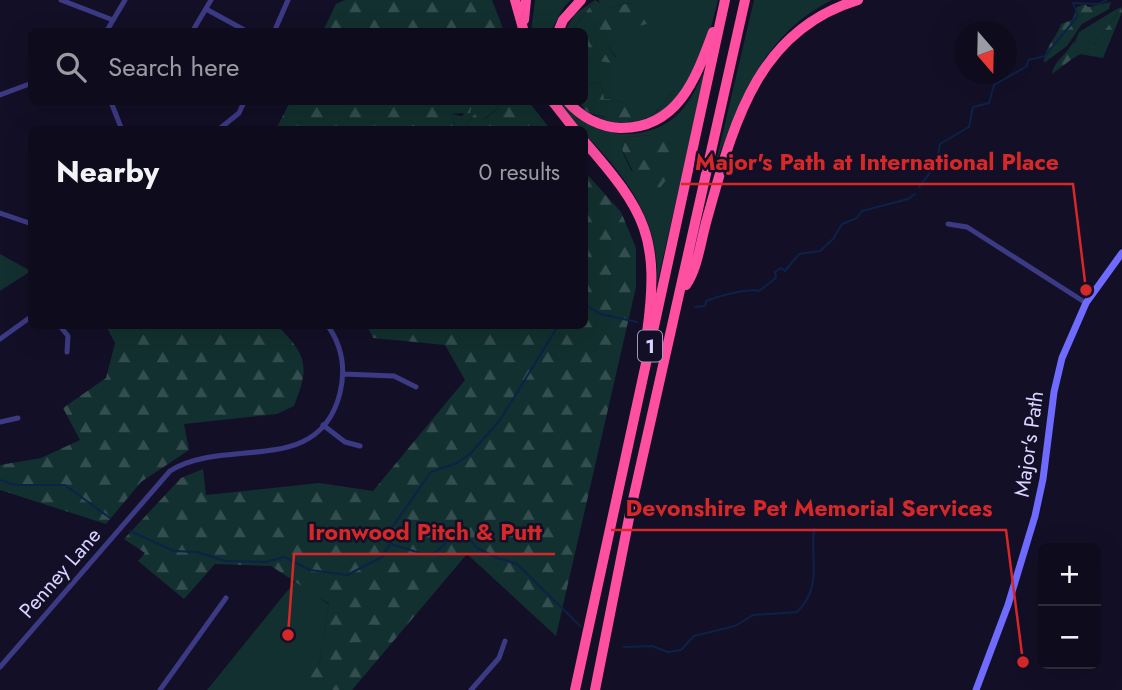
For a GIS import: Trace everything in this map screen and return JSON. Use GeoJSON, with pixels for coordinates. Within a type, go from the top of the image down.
{"type":"FeatureCollection","features":[{"type":"Feature","properties":{"kind":"highway"},"geometry":{"type":"LineString","coordinates":[[515,0],[524,28]]}},
{"type":"Feature","properties":{"kind":"highway"},"geometry":{"type":"LineString","coordinates":[[524,28],[522,12],[526,0]]}},
{"type":"Feature","properties":{"kind":"highway"},"geometry":{"type":"LineString","coordinates":[[560,28],[563,20],[581,0]]}},
{"type":"Feature","properties":{"kind":"highway"},"geometry":{"type":"LineString","coordinates":[[679,294],[689,282],[738,120],[755,80],[775,53],[799,30],[824,13],[858,0]]}},
{"type":"Feature","properties":{"kind":"highway"},"geometry":{"type":"LineString","coordinates":[[571,105],[586,118],[615,128],[633,128],[666,115],[691,88],[725,1]]}},
{"type":"Feature","properties":{"kind":"highway","name":"1"},"geometry":{"type":"LineString","coordinates":[[575,690],[725,1]]}},
{"type":"Feature","properties":{"kind":"highway","name":"1"},"geometry":{"type":"LineString","coordinates":[[595,690],[630,513],[744,3]]}},
{"type":"Feature","properties":{"kind":"highway"},"geometry":{"type":"LineString","coordinates":[[554,105],[572,126]]}},
{"type":"Feature","properties":{"kind":"highway"},"geometry":{"type":"LineString","coordinates":[[588,146],[637,207],[652,251],[652,285],[638,404]]}},
{"type":"Feature","properties":{"kind":"street"},"geometry":{"type":"LineString","coordinates":[[61,0],[113,20]]}},
{"type":"Feature","properties":{"kind":"street"},"geometry":{"type":"LineString","coordinates":[[108,28],[125,0]]}},
{"type":"Feature","properties":{"kind":"street"},"geometry":{"type":"LineString","coordinates":[[194,28],[211,0]]}},
{"type":"Feature","properties":{"kind":"street"},"geometry":{"type":"LineString","coordinates":[[276,28],[288,0]]}},
{"type":"Feature","properties":{"kind":"street"},"geometry":{"type":"LineString","coordinates":[[206,9],[241,28]]}},
{"type":"Feature","properties":{"kind":"street"},"geometry":{"type":"LineString","coordinates":[[0,95],[28,84]]}},
{"type":"Feature","properties":{"kind":"street"},"geometry":{"type":"LineString","coordinates":[[112,105],[120,126]]}},
{"type":"Feature","properties":{"kind":"street"},"geometry":{"type":"LineString","coordinates":[[223,126],[239,113],[243,105]]}},
{"type":"Feature","properties":{"kind":"street"},"geometry":{"type":"LineString","coordinates":[[0,213],[28,223]]}},
{"type":"Feature","properties":{"kind":"street"},"geometry":{"type":"LineString","coordinates":[[948,224],[967,227],[1086,303]]}},
{"type":"Feature","properties":{"kind":"street","name":"Major's Path"},"geometry":{"type":"LineString","coordinates":[[976,690],[1032,527],[1043,479],[1057,375],[1086,303],[1122,253]]}},
{"type":"Feature","properties":{"kind":"street"},"geometry":{"type":"LineString","coordinates":[[0,339],[28,319]]}},
{"type":"Feature","properties":{"kind":"street"},"geometry":{"type":"LineString","coordinates":[[62,329],[68,336],[67,352]]}},
{"type":"Feature","properties":{"kind":"street"},"geometry":{"type":"LineString","coordinates":[[329,329],[340,351],[344,374],[335,409],[323,425],[345,442],[360,446]]}},
{"type":"Feature","properties":{"kind":"street"},"geometry":{"type":"LineString","coordinates":[[344,374],[394,376],[416,387]]}},
{"type":"Feature","properties":{"kind":"street"},"geometry":{"type":"LineString","coordinates":[[0,422],[18,418]]}},
{"type":"Feature","properties":{"kind":"street","name":"Penney Lane"},"geometry":{"type":"LineString","coordinates":[[0,667],[163,478],[187,462],[208,456],[285,449],[306,440],[323,425]]}},
{"type":"Feature","properties":{"kind":"street"},"geometry":{"type":"LineString","coordinates":[[160,690],[226,598]]}},
{"type":"Feature","properties":{"kind":"street"},"geometry":{"type":"LineString","coordinates":[[471,690],[499,658],[505,640]]}},
{"type":"Feature","properties":{"kind":"green space"},"geometry":{"type":"Polygon","coordinates":[[[345,0],[492,0],[503,28],[324,28],[336,4],[345,0]]]}},
{"type":"Feature","properties":{"kind":"green space"},"geometry":{"type":"Polygon","coordinates":[[[535,0],[571,0],[553,28],[531,28],[535,0]]]}},
{"type":"Feature","properties":{"kind":"green space"},"geometry":{"type":"Polygon","coordinates":[[[595,0],[574,28],[566,28],[575,14],[595,0]]]}},
{"type":"Feature","properties":{"kind":"green space"},"geometry":{"type":"Polygon","coordinates":[[[595,0],[607,8],[630,3],[651,23],[631,28],[609,48],[616,58],[612,63],[588,59],[588,28],[574,28],[595,0]]]}},
{"type":"Feature","properties":{"kind":"green space"},"geometry":{"type":"Polygon","coordinates":[[[599,0],[718,0],[704,50],[694,74],[681,95],[665,112],[645,122],[641,123],[657,111],[674,90],[640,109],[617,100],[604,99],[598,82],[590,84],[588,81],[588,59],[612,62],[616,57],[609,48],[630,28],[650,23],[630,3],[607,8],[600,6],[599,0]]]}},
{"type":"Feature","properties":{"kind":"green space"},"geometry":{"type":"Polygon","coordinates":[[[754,0],[832,0],[808,14],[789,31],[757,71],[734,117],[715,166],[754,0]]]}},
{"type":"Feature","properties":{"kind":"green space"},"geometry":{"type":"Polygon","coordinates":[[[1111,2],[1109,9],[1082,24],[1067,46],[1044,63],[1046,52],[1061,24],[1072,20],[1077,7],[1111,2]]]}},
{"type":"Feature","properties":{"kind":"green space"},"geometry":{"type":"Polygon","coordinates":[[[1121,7],[1122,12],[1103,58],[1080,54],[1091,48],[1118,13],[1115,10],[1121,7]]]}},
{"type":"Feature","properties":{"kind":"green space"},"geometry":{"type":"Polygon","coordinates":[[[1115,10],[1118,13],[1091,48],[1072,59],[1069,55],[1079,32],[1115,10]]]}},
{"type":"Feature","properties":{"kind":"green space"},"geometry":{"type":"Polygon","coordinates":[[[1073,42],[1076,45],[1070,55],[1072,59],[1052,74],[1056,65],[1073,42]]]}},
{"type":"Feature","properties":{"kind":"green space"},"geometry":{"type":"Polygon","coordinates":[[[707,66],[657,284],[653,240],[638,201],[614,167],[588,137],[588,126],[577,126],[560,105],[566,105],[574,114],[601,130],[631,134],[661,126],[675,117],[693,93],[707,66]],[[654,135],[627,137],[622,151],[631,170],[658,189],[675,163],[654,135]]]}},
{"type":"Feature","properties":{"kind":"green space"},"geometry":{"type":"Polygon","coordinates":[[[588,81],[590,84],[598,82],[604,99],[641,109],[675,88],[654,113],[639,121],[619,120],[585,110],[582,105],[588,105],[588,81]]]}},
{"type":"Feature","properties":{"kind":"green space"},"geometry":{"type":"Polygon","coordinates":[[[288,105],[472,105],[470,113],[451,114],[454,126],[278,126],[288,105]]]}},
{"type":"Feature","properties":{"kind":"green space"},"geometry":{"type":"Polygon","coordinates":[[[471,105],[501,105],[484,119],[475,113],[465,126],[454,126],[451,114],[462,116],[471,105]]]}},
{"type":"Feature","properties":{"kind":"green space"},"geometry":{"type":"Polygon","coordinates":[[[501,105],[531,105],[548,126],[465,126],[476,112],[485,119],[501,105]]]}},
{"type":"Feature","properties":{"kind":"green space"},"geometry":{"type":"Polygon","coordinates":[[[593,115],[638,123],[622,124],[593,115]]]}},
{"type":"Feature","properties":{"kind":"green space"},"geometry":{"type":"Polygon","coordinates":[[[669,135],[677,141],[674,167],[659,189],[651,188],[640,181],[622,150],[627,137],[669,135]]]}},
{"type":"Feature","properties":{"kind":"green space"},"geometry":{"type":"Polygon","coordinates":[[[588,175],[621,212],[636,248],[636,287],[556,636],[467,554],[352,690],[305,690],[314,669],[319,666],[329,604],[271,566],[215,564],[184,599],[138,561],[145,553],[124,539],[181,478],[203,469],[206,495],[319,483],[373,491],[465,380],[445,345],[373,338],[368,329],[588,329],[588,175]]]}},
{"type":"Feature","properties":{"kind":"green space"},"geometry":{"type":"Polygon","coordinates":[[[0,254],[28,269],[28,273],[0,291],[0,254]]]}},
{"type":"Feature","properties":{"kind":"green space"},"geometry":{"type":"Polygon","coordinates":[[[108,329],[281,329],[300,354],[304,371],[294,406],[277,414],[184,424],[189,450],[141,482],[106,524],[0,490],[0,465],[41,458],[80,440],[63,408],[106,378],[115,343],[108,329]]]}},
{"type":"Feature","properties":{"kind":"green space"},"geometry":{"type":"Polygon","coordinates":[[[296,580],[329,605],[319,666],[321,690],[207,690],[296,580]]]}},
{"type":"Feature","properties":{"kind":"waterway"},"geometry":{"type":"LineString","coordinates":[[919,187],[936,165],[940,144],[969,127],[973,107],[989,103],[994,85],[1027,66],[1028,60],[1045,56],[1078,16],[1073,3],[1099,4],[1107,0]]}},
{"type":"Feature","properties":{"kind":"waterway"},"geometry":{"type":"LineString","coordinates":[[695,307],[705,306],[706,301],[725,295],[759,291],[776,278],[775,272],[781,268],[785,271],[799,254],[820,251],[833,239],[842,224],[857,218],[862,211],[908,199],[915,194]]}},
{"type":"Feature","properties":{"kind":"waterway"},"geometry":{"type":"LineString","coordinates":[[588,306],[600,314],[637,322]]}},
{"type":"Feature","properties":{"kind":"waterway"},"geometry":{"type":"LineString","coordinates":[[130,531],[174,551],[197,552],[225,561],[265,562],[284,557],[310,570],[347,575],[382,557],[390,544],[391,529],[431,472],[457,463],[471,453],[500,420],[556,329]]}},
{"type":"Feature","properties":{"kind":"waterway"},"geometry":{"type":"LineString","coordinates":[[0,480],[16,485],[65,485],[110,518]]}},
{"type":"Feature","properties":{"kind":"waterway"},"geometry":{"type":"LineString","coordinates":[[624,647],[652,646],[668,652],[681,650],[694,636],[735,626],[753,615],[797,612],[805,602],[813,582],[814,529]]}},
{"type":"Feature","properties":{"kind":"waterway"},"geometry":{"type":"LineString","coordinates":[[391,544],[423,554],[435,553],[449,540],[459,536],[470,540],[477,548],[517,564],[580,626]]}},
{"type":"Feature","properties":{"kind":"place","name":"Major's Path at International Place"},"geometry":{"type":"Point","coordinates":[1086,290]}},
{"type":"Feature","properties":{"kind":"place","name":"Ironwood Pitch & Putt"},"geometry":{"type":"Point","coordinates":[288,635]}},
{"type":"Feature","properties":{"kind":"place","name":"Devonshire Pet Memorial Services"},"geometry":{"type":"Point","coordinates":[1023,662]}}]}
